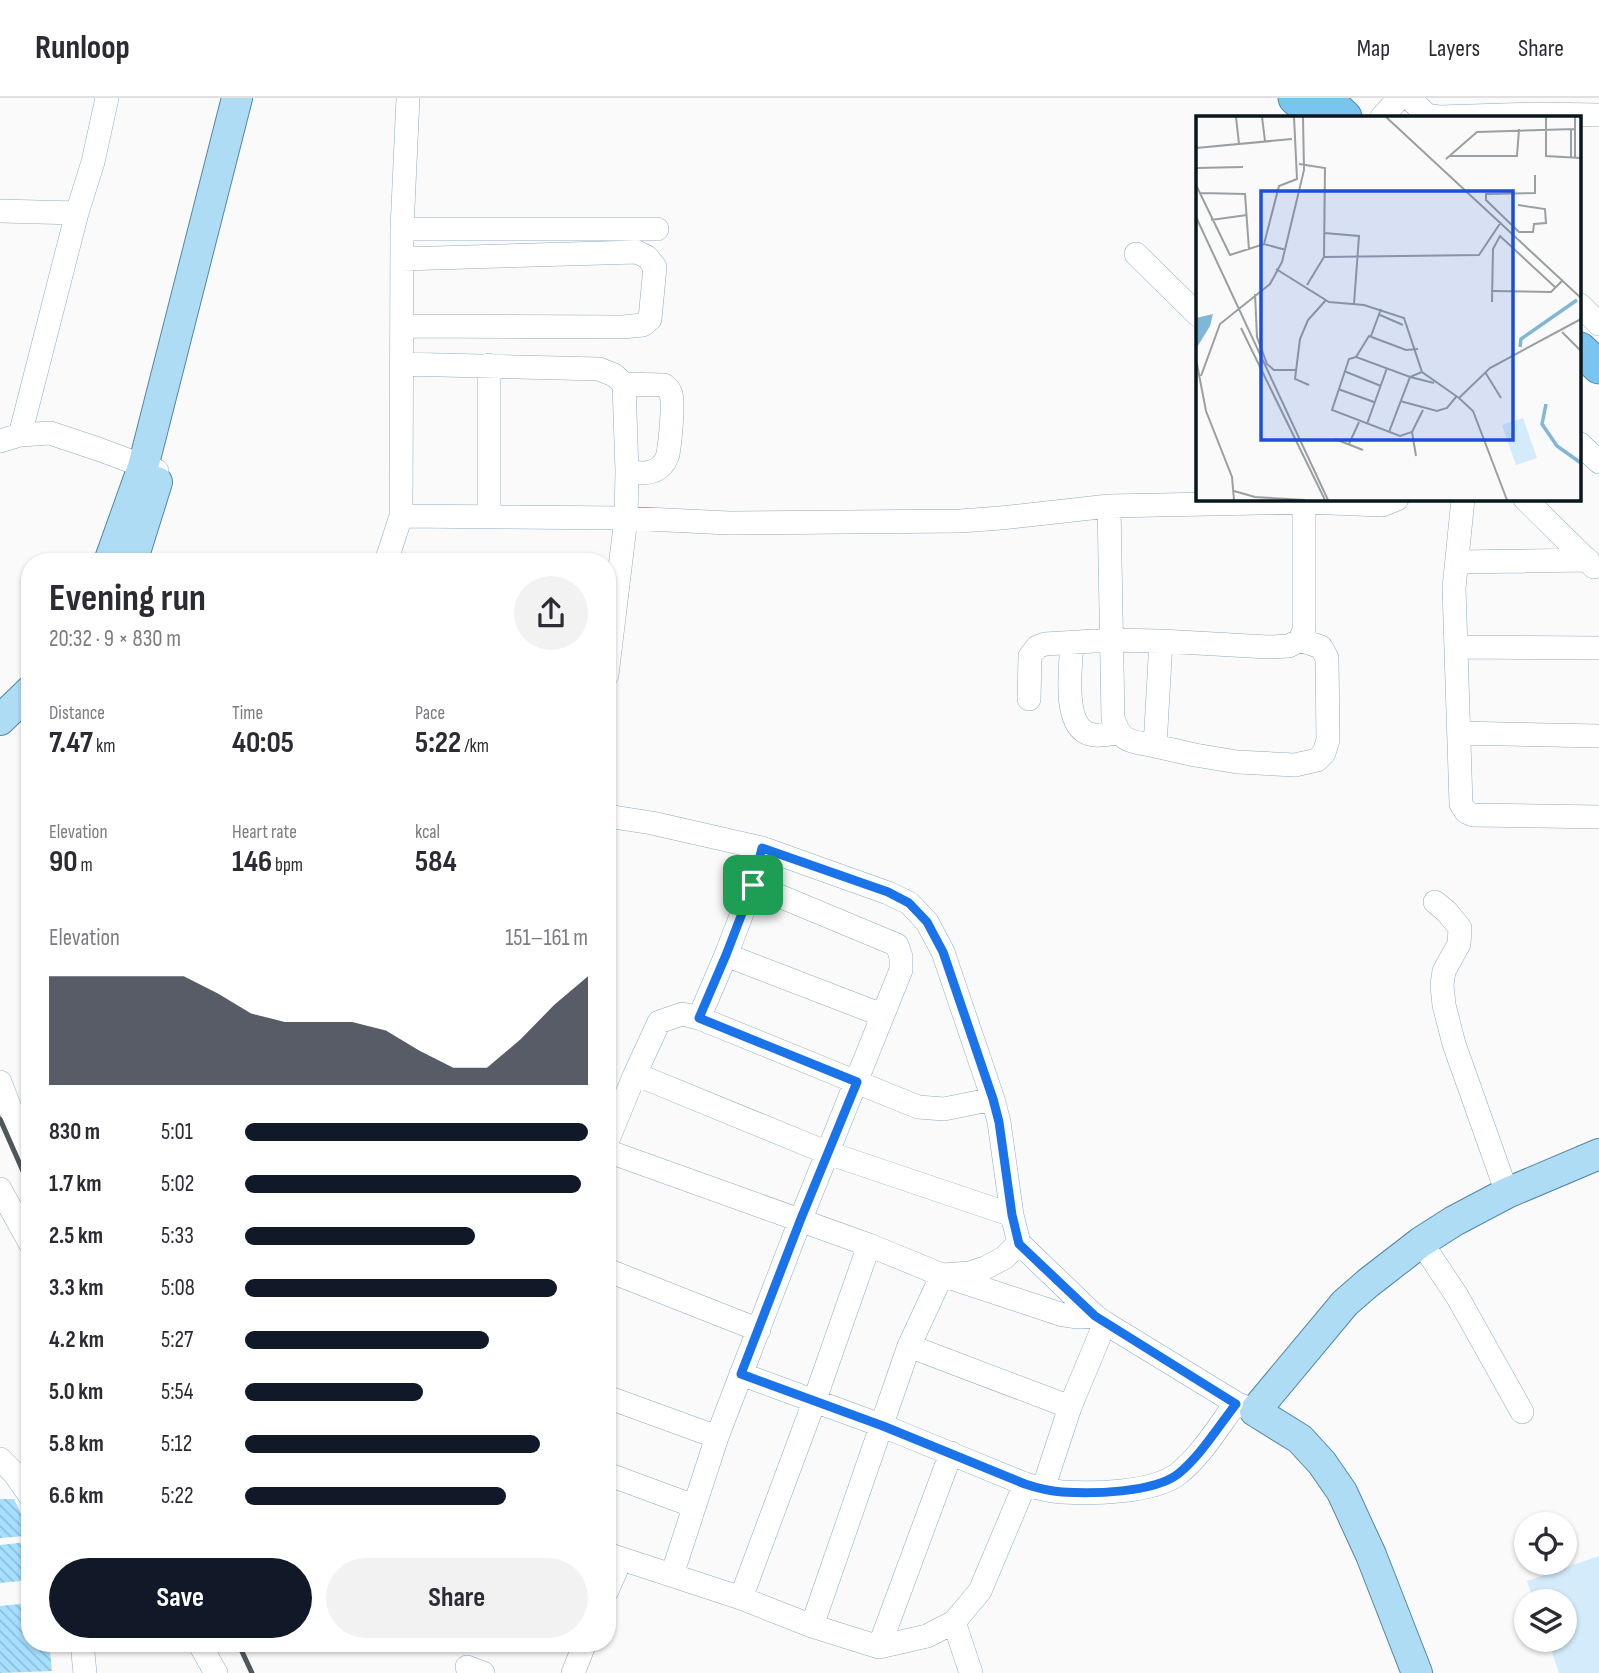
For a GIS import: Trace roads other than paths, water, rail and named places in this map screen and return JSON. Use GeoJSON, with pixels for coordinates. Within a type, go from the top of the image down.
{"type":"FeatureCollection","features":[{"type":"Feature","properties":{"kind":"highway"},"geometry":{"type":"LineString","coordinates":[[1295,98],[1315,116]]}},
{"type":"Feature","properties":{"kind":"highway"},"geometry":{"type":"LineString","coordinates":[[1325,98],[1344,116]]}},
{"type":"Feature","properties":{"kind":"highway"},"geometry":{"type":"LineString","coordinates":[[1582,351],[1599,367]]}},
{"type":"Feature","properties":{"kind":"main road"},"geometry":{"type":"LineString","coordinates":[[137,553],[151,470],[237,98]]}},
{"type":"Feature","properties":{"kind":"main road"},"geometry":{"type":"LineString","coordinates":[[113,553],[151,470],[199,321],[250,98]]}},
{"type":"Feature","properties":{"kind":"main road"},"geometry":{"type":"LineString","coordinates":[[0,720],[21,700]]}},
{"type":"Feature","properties":{"kind":"main road"},"geometry":{"type":"LineString","coordinates":[[0,739],[21,723]]}},
{"type":"Feature","properties":{"kind":"main road"},"geometry":{"type":"LineString","coordinates":[[1417,1673],[1371,1555],[1342,1492],[1322,1463],[1300,1439],[1246,1407],[1345,1303],[1422,1242],[1454,1221],[1507,1193],[1599,1154]]}},
{"type":"Feature","properties":{"kind":"street"},"geometry":{"type":"LineString","coordinates":[[107,98],[93,162],[10,438],[50,433],[151,470]]}},
{"type":"Feature","properties":{"kind":"street"},"geometry":{"type":"LineString","coordinates":[[389,553],[401,516],[402,229],[408,98]]}},
{"type":"Feature","properties":{"kind":"street"},"geometry":{"type":"LineString","coordinates":[[1383,116],[1399,98]]}},
{"type":"Feature","properties":{"kind":"street"},"geometry":{"type":"LineString","coordinates":[[1409,98],[1427,116]]}},
{"type":"Feature","properties":{"kind":"street"},"geometry":{"type":"LineString","coordinates":[[1472,116],[1599,115]]}},
{"type":"Feature","properties":{"kind":"street"},"geometry":{"type":"LineString","coordinates":[[0,211],[77,213]]}},
{"type":"Feature","properties":{"kind":"street"},"geometry":{"type":"LineString","coordinates":[[402,229],[657,229]]}},
{"type":"Feature","properties":{"kind":"street"},"geometry":{"type":"LineString","coordinates":[[402,259],[637,252],[648,257],[655,267],[650,319],[643,324],[624,327],[402,326]]}},
{"type":"Feature","properties":{"kind":"street"},"geometry":{"type":"LineString","coordinates":[[1136,254],[1196,313]]}},
{"type":"Feature","properties":{"kind":"street"},"geometry":{"type":"LineString","coordinates":[[1582,307],[1599,324]]}},
{"type":"Feature","properties":{"kind":"street"},"geometry":{"type":"LineString","coordinates":[[402,364],[599,369],[624,383],[664,385],[671,394],[672,406],[667,457],[661,467],[650,472],[627,471]]}},
{"type":"Feature","properties":{"kind":"street"},"geometry":{"type":"LineString","coordinates":[[489,365],[489,517]]}},
{"type":"Feature","properties":{"kind":"street"},"geometry":{"type":"LineString","coordinates":[[616,601],[626,518],[624,383]]}},
{"type":"Feature","properties":{"kind":"street"},"geometry":{"type":"LineString","coordinates":[[1582,446],[1599,462]]}},
{"type":"Feature","properties":{"kind":"street"},"geometry":{"type":"LineString","coordinates":[[401,516],[626,518],[729,523],[960,521],[1109,506],[1304,502],[1382,505],[1394,500]]}},
{"type":"Feature","properties":{"kind":"street"},"geometry":{"type":"LineString","coordinates":[[1463,500],[1454,588],[1461,804],[1466,812],[1473,815],[1599,817]]}},
{"type":"Feature","properties":{"kind":"street"},"geometry":{"type":"LineString","coordinates":[[1526,500],[1593,566]]}},
{"type":"Feature","properties":{"kind":"street"},"geometry":{"type":"LineString","coordinates":[[1029,699],[1030,656],[1037,647],[1045,644],[1111,640],[1268,647],[1289,646],[1300,640],[1304,630],[1304,502]]}},
{"type":"Feature","properties":{"kind":"street"},"geometry":{"type":"LineString","coordinates":[[1109,506],[1113,718],[1117,733],[1127,740],[1237,762],[1296,765],[1317,760],[1324,753],[1328,740],[1327,658],[1321,648],[1300,640]]}},
{"type":"Feature","properties":{"kind":"street"},"geometry":{"type":"LineString","coordinates":[[1457,562],[1593,566]]}},
{"type":"Feature","properties":{"kind":"street"},"geometry":{"type":"LineString","coordinates":[[1155,746],[1161,641]]}},
{"type":"Feature","properties":{"kind":"street"},"geometry":{"type":"LineString","coordinates":[[1072,642],[1070,703],[1074,720],[1084,732],[1097,736],[1117,733]]}},
{"type":"Feature","properties":{"kind":"street"},"geometry":{"type":"LineString","coordinates":[[1456,647],[1599,648]]}},
{"type":"Feature","properties":{"kind":"street"},"geometry":{"type":"LineString","coordinates":[[1459,733],[1599,736]]}},
{"type":"Feature","properties":{"kind":"street"},"geometry":{"type":"LineString","coordinates":[[616,817],[762,848],[888,892],[909,903],[927,922],[943,952],[993,1099],[1019,1244],[1100,1319],[1246,1407],[1176,1475],[1154,1485],[1117,1491],[1062,1492],[1034,1487],[883,1426],[741,1374]]}},
{"type":"Feature","properties":{"kind":"street"},"geometry":{"type":"LineString","coordinates":[[699,1018],[753,885],[762,848]]}},
{"type":"Feature","properties":{"kind":"street"},"geometry":{"type":"LineString","coordinates":[[672,1575],[717,1437],[901,970],[897,945],[753,885]]}},
{"type":"Feature","properties":{"kind":"street"},"geometry":{"type":"LineString","coordinates":[[1435,902],[1460,928],[1459,944],[1444,971],[1444,1005],[1454,1044],[1507,1193]]}},
{"type":"Feature","properties":{"kind":"street"},"geometry":{"type":"LineString","coordinates":[[726,955],[882,1015]]}},
{"type":"Feature","properties":{"kind":"street"},"geometry":{"type":"LineString","coordinates":[[616,1120],[659,1022],[682,1014],[699,1018],[918,1107],[944,1109],[993,1099]]}},
{"type":"Feature","properties":{"kind":"street"},"geometry":{"type":"LineString","coordinates":[[635,1074],[828,1153],[1012,1215]]}},
{"type":"Feature","properties":{"kind":"street"},"geometry":{"type":"LineString","coordinates":[[0,1082],[21,1137]]}},
{"type":"Feature","properties":{"kind":"street"},"geometry":{"type":"LineString","coordinates":[[616,1154],[869,1245],[942,1275],[1063,1315],[1100,1319]]}},
{"type":"Feature","properties":{"kind":"street"},"geometry":{"type":"LineString","coordinates":[[0,1189],[21,1227]]}},
{"type":"Feature","properties":{"kind":"street"},"geometry":{"type":"LineString","coordinates":[[1422,1242],[1457,1296],[1522,1412]]}},
{"type":"Feature","properties":{"kind":"street"},"geometry":{"type":"LineString","coordinates":[[942,1275],[970,1273],[985,1268],[1004,1258],[1019,1244]]}},
{"type":"Feature","properties":{"kind":"street"},"geometry":{"type":"LineString","coordinates":[[741,1598],[869,1245]]}},
{"type":"Feature","properties":{"kind":"street"},"geometry":{"type":"LineString","coordinates":[[616,1274],[759,1331]]}},
{"type":"Feature","properties":{"kind":"street"},"geometry":{"type":"LineString","coordinates":[[812,1626],[909,1346],[942,1275]]}},
{"type":"Feature","properties":{"kind":"street"},"geometry":{"type":"LineString","coordinates":[[616,1558],[879,1647],[927,1636],[954,1622],[980,1591],[1034,1487],[1070,1407],[1100,1319]]}},
{"type":"Feature","properties":{"kind":"street"},"geometry":{"type":"LineString","coordinates":[[909,1346],[1070,1407]]}},
{"type":"Feature","properties":{"kind":"street"},"geometry":{"type":"LineString","coordinates":[[616,1400],[717,1437]]}},
{"type":"Feature","properties":{"kind":"street"},"geometry":{"type":"LineString","coordinates":[[879,1647],[951,1453]]}},
{"type":"Feature","properties":{"kind":"street"},"geometry":{"type":"LineString","coordinates":[[0,1459],[21,1483]]}},
{"type":"Feature","properties":{"kind":"street"},"geometry":{"type":"LineString","coordinates":[[616,1477],[694,1506]]}},
{"type":"Feature","properties":{"kind":"street"},"geometry":{"type":"LineString","coordinates":[[954,1622],[971,1673]]}},
{"type":"Feature","properties":{"kind":"street"},"geometry":{"type":"LineString","coordinates":[[83,1652],[85,1673]]}},
{"type":"Feature","properties":{"kind":"street"},"geometry":{"type":"LineString","coordinates":[[204,1652],[216,1673]]}},
{"type":"Feature","properties":{"kind":"street"},"geometry":{"type":"LineString","coordinates":[[573,1673],[581,1652]]}},
{"type":"Feature","properties":{"kind":"railway"},"geometry":{"type":"LineString","coordinates":[[0,1119],[21,1167]]}},
{"type":"Feature","properties":{"kind":"railway"},"geometry":{"type":"LineString","coordinates":[[242,1652],[252,1673]]}}]}
